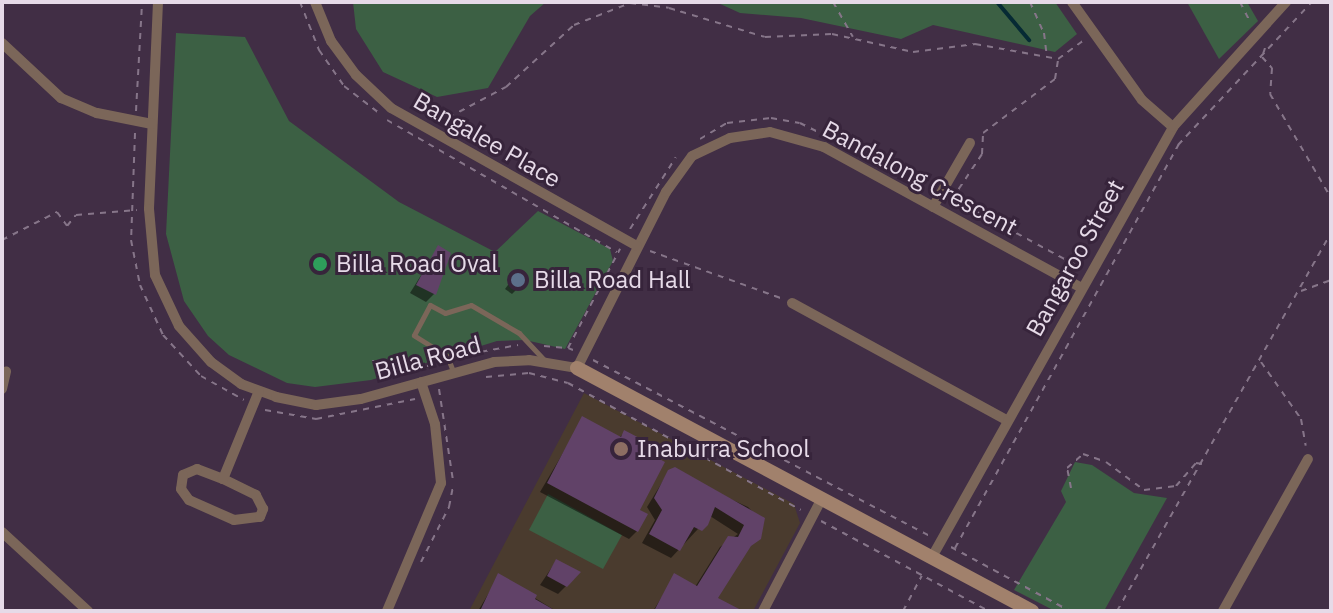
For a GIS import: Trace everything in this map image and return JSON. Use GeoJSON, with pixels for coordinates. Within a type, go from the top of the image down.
{"type":"FeatureCollection","features":[{"type":"Feature","properties":{"kind":"street","name":"Billa Road"},"geometry":{"type":"LineString","coordinates":[[158,2],[149,209],[155,275],[179,326],[211,362],[259,391],[316,405],[361,399],[494,362],[580,362],[1032,611]]}},
{"type":"Feature","properties":{"kind":"street","name":"Bangalee Place"},"geometry":{"type":"LineString","coordinates":[[315,2],[331,41],[356,75],[423,130],[637,246]]}},
{"type":"Feature","properties":{"kind":"street"},"geometry":{"type":"LineString","coordinates":[[1072,2],[1142,100],[1173,127]]}},
{"type":"Feature","properties":{"kind":"street","name":"Bangaroo Street"},"geometry":{"type":"LineString","coordinates":[[932,557],[1088,272],[1173,127],[1286,2]]}},
{"type":"Feature","properties":{"kind":"street"},"geometry":{"type":"LineString","coordinates":[[2,43],[61,98],[97,113],[152,124]]}},
{"type":"Feature","properties":{"kind":"street","name":"Bandalong Crescent"},"geometry":{"type":"LineString","coordinates":[[580,362],[637,246],[692,156],[730,138],[770,132],[824,147],[1080,287]]}},
{"type":"Feature","properties":{"kind":"street"},"geometry":{"type":"LineString","coordinates":[[933,207],[970,143]]}},
{"type":"Feature","properties":{"kind":"street"},"geometry":{"type":"LineString","coordinates":[[792,303],[1007,420]]}},
{"type":"Feature","properties":{"kind":"street"},"geometry":{"type":"LineString","coordinates":[[2,389],[6,371]]}},
{"type":"Feature","properties":{"kind":"street"},"geometry":{"type":"LineString","coordinates":[[387,611],[441,483],[437,438],[421,382]]}},
{"type":"Feature","properties":{"kind":"street"},"geometry":{"type":"LineString","coordinates":[[223,479],[259,391]]}},
{"type":"Feature","properties":{"kind":"street"},"geometry":{"type":"LineString","coordinates":[[1223,611],[1308,459]]}},
{"type":"Feature","properties":{"kind":"street"},"geometry":{"type":"LineString","coordinates":[[197,469],[223,479],[256,495],[263,509],[260,517],[234,520],[189,500],[181,489],[183,475],[197,469]]}},
{"type":"Feature","properties":{"kind":"street"},"geometry":{"type":"LineString","coordinates":[[763,611],[822,498]]}},
{"type":"Feature","properties":{"kind":"street"},"geometry":{"type":"LineString","coordinates":[[2,532],[88,611]]}},
{"type":"Feature","properties":{"kind":"lane"},"geometry":{"type":"LineString","coordinates":[[453,371],[447,356],[414,335],[430,305],[445,313],[471,305],[519,333],[545,361]]}},
{"type":"Feature","properties":{"kind":"path"},"geometry":{"type":"LineString","coordinates":[[142,2],[131,210],[140,285],[163,335],[201,376],[253,404],[316,419],[425,396],[449,385]]}},
{"type":"Feature","properties":{"kind":"path"},"geometry":{"type":"LineString","coordinates":[[833,2],[854,38]]}},
{"type":"Feature","properties":{"kind":"path"},"geometry":{"type":"LineString","coordinates":[[1030,2],[1044,33],[1047,57]]}},
{"type":"Feature","properties":{"kind":"path"},"geometry":{"type":"LineString","coordinates":[[1240,2],[1266,47]]}},
{"type":"Feature","properties":{"kind":"path"},"geometry":{"type":"LineString","coordinates":[[954,549],[1178,145],[1266,47],[1312,2]]}},
{"type":"Feature","properties":{"kind":"path"},"geometry":{"type":"LineString","coordinates":[[423,130],[506,87],[574,25],[630,3],[669,8],[765,37],[854,38],[913,52],[975,44],[1058,59]]}},
{"type":"Feature","properties":{"kind":"path"},"geometry":{"type":"LineString","coordinates":[[952,199],[982,154],[983,133],[1055,79],[1058,59],[1094,33]]}},
{"type":"Feature","properties":{"kind":"path"},"geometry":{"type":"LineString","coordinates":[[1266,47],[1262,57],[1272,68],[1270,94],[1331,198]]}},
{"type":"Feature","properties":{"kind":"path"},"geometry":{"type":"LineString","coordinates":[[693,142],[727,123],[771,118],[800,123],[941,193],[1088,272]]}},
{"type":"Feature","properties":{"kind":"path"},"geometry":{"type":"LineString","coordinates":[[682,149],[651,190],[568,348],[580,362],[941,542],[1070,611]]}},
{"type":"Feature","properties":{"kind":"path"},"geometry":{"type":"LineString","coordinates":[[2,240],[57,212],[67,226],[76,215],[149,209]]}},
{"type":"Feature","properties":{"kind":"path"},"geometry":{"type":"LineString","coordinates":[[1117,611],[1204,464],[1331,233]]}},
{"type":"Feature","properties":{"kind":"path"},"geometry":{"type":"LineString","coordinates":[[637,246],[792,303]]}},
{"type":"Feature","properties":{"kind":"path"},"geometry":{"type":"LineString","coordinates":[[1300,292],[1331,280]]}},
{"type":"Feature","properties":{"kind":"path"},"geometry":{"type":"LineString","coordinates":[[1260,360],[1301,419],[1308,459]]}},
{"type":"Feature","properties":{"kind":"path"},"geometry":{"type":"LineString","coordinates":[[483,377],[529,373],[568,383],[989,611]]}},
{"type":"Feature","properties":{"kind":"path"},"geometry":{"type":"LineString","coordinates":[[1071,488],[1067,468],[1083,454],[1106,462],[1144,490],[1176,486],[1196,463],[1204,464]]}},
{"type":"Feature","properties":{"kind":"path"},"geometry":{"type":"LineString","coordinates":[[903,611],[923,575]]}},
{"type":"Feature","properties":{"kind":"shaded area","name":"Inaburra School"},"geometry":{"type":"Polygon","coordinates":[[[584,393],[794,504],[800,523],[753,611],[469,611],[584,393]]]}},
{"type":"Feature","properties":{"kind":"green space"},"geometry":{"type":"Polygon","coordinates":[[[353,2],[546,2],[530,16],[488,88],[437,97],[383,72],[356,29],[353,2]]]}},
{"type":"Feature","properties":{"kind":"green space"},"geometry":{"type":"Polygon","coordinates":[[[716,2],[1055,2],[1077,34],[1055,52],[933,25],[901,39],[801,18],[740,13],[716,2]]]}},
{"type":"Feature","properties":{"kind":"green space"},"geometry":{"type":"Polygon","coordinates":[[[1187,2],[1247,2],[1258,21],[1219,59],[1187,2]]]}},
{"type":"Feature","properties":{"kind":"green space"},"geometry":{"type":"Polygon","coordinates":[[[176,33],[245,37],[289,121],[399,202],[495,252],[538,211],[610,249],[613,261],[565,349],[525,340],[497,341],[371,380],[315,387],[287,383],[229,355],[208,336],[184,301],[166,234],[176,33]]]}},
{"type":"Feature","properties":{"kind":"green space"},"geometry":{"type":"Polygon","coordinates":[[[1075,462],[1092,465],[1134,493],[1167,498],[1104,611],[1055,611],[1014,590],[1066,502],[1061,491],[1075,462]]]}},
{"type":"Feature","properties":{"kind":"green space"},"geometry":{"type":"Polygon","coordinates":[[[548,494],[622,535],[603,569],[529,530],[548,494]]]}},
{"type":"Feature","properties":{"kind":"building"},"geometry":{"type":"Polygon","coordinates":[[[438,245],[451,253],[436,295],[416,285],[438,245]]]}},
{"type":"Feature","properties":{"kind":"building","name":"Billa Road Hall"},"geometry":{"type":"Polygon","coordinates":[[[518,270],[528,277],[519,290],[509,283],[518,270]]]}},
{"type":"Feature","properties":{"kind":"building"},"geometry":{"type":"Polygon","coordinates":[[[582,416],[621,437],[624,430],[647,442],[643,450],[665,462],[640,510],[648,514],[638,532],[547,483],[582,416]]]}},
{"type":"Feature","properties":{"kind":"building"},"geometry":{"type":"Polygon","coordinates":[[[675,467],[765,518],[761,539],[751,546],[718,598],[743,611],[654,611],[674,573],[697,586],[728,536],[738,537],[744,525],[715,507],[708,525],[702,531],[694,527],[680,551],[649,534],[662,510],[654,498],[668,470],[675,467]]]}},
{"type":"Feature","properties":{"kind":"building"},"geometry":{"type":"Polygon","coordinates":[[[556,559],[581,572],[567,587],[547,576],[556,559]]]}},
{"type":"Feature","properties":{"kind":"building"},"geometry":{"type":"Polygon","coordinates":[[[498,573],[537,595],[535,599],[556,611],[480,611],[498,573]]]}},
{"type":"Feature","properties":{"kind":"waterway"},"geometry":{"type":"LineString","coordinates":[[997,2],[1029,40]]}},
{"type":"Feature","properties":{"kind":"place","name":"Billa Road Oval"},"geometry":{"type":"Point","coordinates":[320,264]}},
{"type":"Feature","properties":{"kind":"place","name":"Billa Road Hall"},"geometry":{"type":"Point","coordinates":[518,280]}},
{"type":"Feature","properties":{"kind":"place","name":"Inaburra School"},"geometry":{"type":"Point","coordinates":[621,449]}}]}
